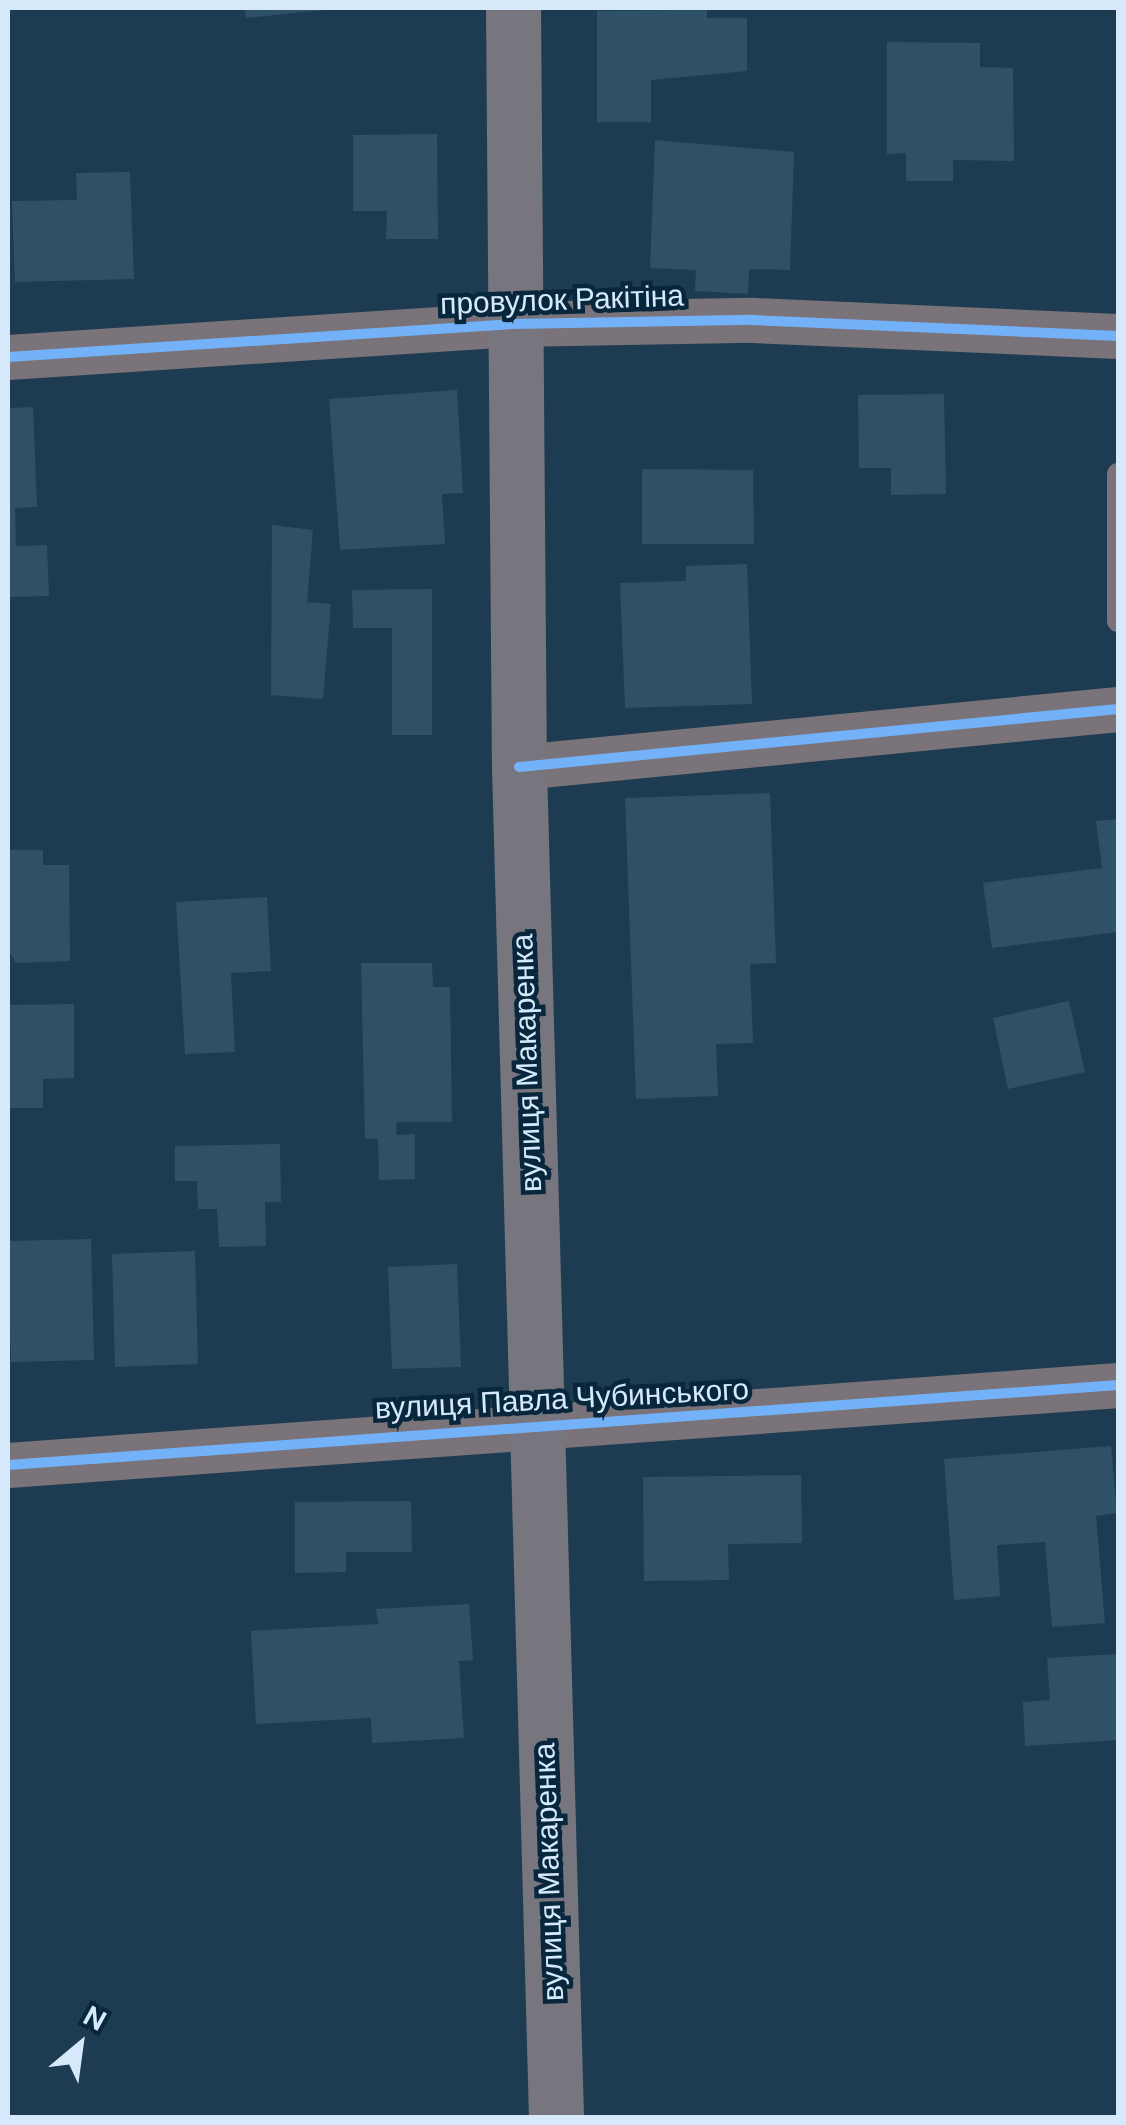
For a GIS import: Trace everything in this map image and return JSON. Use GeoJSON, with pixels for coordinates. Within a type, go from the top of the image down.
{"type":"FeatureCollection","features":[{"type":"Feature","properties":{"kind":"main road","name":"вулиця Макаренка"},"geometry":{"type":"LineString","coordinates":[[513,8],[520,767],[556,2118]]}},
{"type":"Feature","properties":{"kind":"street","name":"провулок Ракітіна"},"geometry":{"type":"LineString","coordinates":[[8,357],[513,324],[753,320],[1118,336]]}},
{"type":"Feature","properties":{"kind":"street"},"geometry":{"type":"LineString","coordinates":[[520,767],[1118,709]]}},
{"type":"Feature","properties":{"kind":"street","name":"вулиця Павла Чубинського"},"geometry":{"type":"LineString","coordinates":[[8,1465],[537,1424],[874,1409],[1118,1385]]}},
{"type":"Feature","properties":{"kind":"lane"},"geometry":{"type":"LineString","coordinates":[[1118,474],[1118,621]]}},
{"type":"Feature","properties":{"kind":"building"},"geometry":{"type":"Polygon","coordinates":[[[245,8],[323,8],[323,10],[246,18],[245,8]]]}},
{"type":"Feature","properties":{"kind":"building"},"geometry":{"type":"Polygon","coordinates":[[[707,10],[707,18],[747,18],[747,71],[651,80],[651,122],[597,122],[597,11],[707,10]]]}},
{"type":"Feature","properties":{"kind":"building"},"geometry":{"type":"Polygon","coordinates":[[[887,42],[980,43],[980,67],[1013,68],[1014,161],[953,160],[953,181],[906,181],[906,153],[887,154],[887,42]]]}},
{"type":"Feature","properties":{"kind":"building"},"geometry":{"type":"Polygon","coordinates":[[[437,134],[438,239],[386,239],[387,211],[353,211],[353,135],[437,134]]]}},
{"type":"Feature","properties":{"kind":"building"},"geometry":{"type":"Polygon","coordinates":[[[655,140],[794,152],[790,270],[749,269],[748,294],[695,291],[696,270],[650,268],[655,140]]]}},
{"type":"Feature","properties":{"kind":"building"},"geometry":{"type":"Polygon","coordinates":[[[130,172],[134,279],[15,282],[12,201],[77,200],[76,173],[130,172]]]}},
{"type":"Feature","properties":{"kind":"building"},"geometry":{"type":"Polygon","coordinates":[[[457,390],[463,493],[442,494],[445,544],[340,550],[329,399],[457,390]]]}},
{"type":"Feature","properties":{"kind":"building"},"geometry":{"type":"Polygon","coordinates":[[[944,394],[946,494],[891,495],[891,468],[859,468],[858,395],[944,394]]]}},
{"type":"Feature","properties":{"kind":"building"},"geometry":{"type":"Polygon","coordinates":[[[33,407],[37,507],[15,508],[16,546],[47,545],[49,596],[8,597],[8,408],[33,407]]]}},
{"type":"Feature","properties":{"kind":"building"},"geometry":{"type":"Polygon","coordinates":[[[642,469],[753,470],[754,544],[642,544],[642,469]]]}},
{"type":"Feature","properties":{"kind":"building"},"geometry":{"type":"Polygon","coordinates":[[[272,525],[313,530],[307,602],[331,604],[323,699],[271,695],[272,525]]]}},
{"type":"Feature","properties":{"kind":"building"},"geometry":{"type":"Polygon","coordinates":[[[747,564],[752,704],[625,708],[620,583],[686,581],[686,566],[747,564]]]}},
{"type":"Feature","properties":{"kind":"building"},"geometry":{"type":"Polygon","coordinates":[[[432,589],[432,735],[392,735],[392,628],[353,628],[352,590],[432,589]]]}},
{"type":"Feature","properties":{"kind":"building"},"geometry":{"type":"Polygon","coordinates":[[[770,793],[776,963],[750,964],[753,1043],[716,1044],[718,1096],[636,1099],[625,798],[770,793]]]}},
{"type":"Feature","properties":{"kind":"building"},"geometry":{"type":"Polygon","coordinates":[[[1118,819],[1118,932],[992,948],[983,883],[1102,868],[1096,821],[1118,819]]]}},
{"type":"Feature","properties":{"kind":"building"},"geometry":{"type":"Polygon","coordinates":[[[8,850],[43,850],[43,865],[69,865],[70,961],[16,963],[8,950],[8,850]]]}},
{"type":"Feature","properties":{"kind":"building"},"geometry":{"type":"Polygon","coordinates":[[[267,897],[271,971],[231,973],[235,1052],[185,1054],[176,902],[267,897]]]}},
{"type":"Feature","properties":{"kind":"building"},"geometry":{"type":"Polygon","coordinates":[[[361,963],[432,963],[433,987],[450,987],[452,1122],[397,1122],[396,1135],[415,1134],[415,1179],[379,1180],[378,1139],[365,1138],[361,963]]]}},
{"type":"Feature","properties":{"kind":"building"},"geometry":{"type":"Polygon","coordinates":[[[1069,1001],[1085,1072],[1008,1089],[993,1018],[1069,1001]]]}},
{"type":"Feature","properties":{"kind":"building"},"geometry":{"type":"Polygon","coordinates":[[[74,1004],[74,1078],[43,1079],[43,1108],[8,1108],[8,1005],[74,1004]]]}},
{"type":"Feature","properties":{"kind":"building"},"geometry":{"type":"Polygon","coordinates":[[[280,1144],[281,1202],[265,1202],[266,1246],[219,1247],[217,1209],[198,1209],[197,1181],[175,1181],[175,1146],[280,1144]]]}},
{"type":"Feature","properties":{"kind":"building"},"geometry":{"type":"Polygon","coordinates":[[[91,1239],[94,1360],[11,1362],[8,1241],[91,1239]]]}},
{"type":"Feature","properties":{"kind":"building"},"geometry":{"type":"Polygon","coordinates":[[[195,1251],[198,1364],[115,1367],[112,1254],[195,1251]]]}},
{"type":"Feature","properties":{"kind":"building"},"geometry":{"type":"Polygon","coordinates":[[[457,1264],[461,1367],[392,1369],[388,1267],[457,1264]]]}},
{"type":"Feature","properties":{"kind":"building"},"geometry":{"type":"Polygon","coordinates":[[[1111,1446],[1117,1513],[1096,1516],[1105,1623],[1052,1627],[1045,1542],[997,1545],[1000,1596],[954,1600],[944,1459],[1111,1446]]]}},
{"type":"Feature","properties":{"kind":"building"},"geometry":{"type":"Polygon","coordinates":[[[801,1475],[802,1543],[728,1544],[729,1580],[644,1581],[643,1477],[801,1475]]]}},
{"type":"Feature","properties":{"kind":"building"},"geometry":{"type":"Polygon","coordinates":[[[411,1501],[412,1552],[346,1552],[346,1572],[295,1573],[295,1502],[411,1501]]]}},
{"type":"Feature","properties":{"kind":"building"},"geometry":{"type":"Polygon","coordinates":[[[469,1604],[473,1660],[459,1661],[464,1738],[372,1743],[371,1718],[256,1724],[251,1631],[378,1624],[376,1609],[469,1604]]]}},
{"type":"Feature","properties":{"kind":"building"},"geometry":{"type":"Polygon","coordinates":[[[1118,1654],[1118,1740],[1025,1746],[1023,1702],[1050,1700],[1047,1658],[1118,1654]]]}},
{"type":"Feature","properties":{"kind":"cycle path"},"geometry":{"type":"LineString","coordinates":[[8,357],[513,324],[753,320],[1118,336]]}},
{"type":"Feature","properties":{"kind":"cycle path"},"geometry":{"type":"LineString","coordinates":[[519,767],[1118,709]]}},
{"type":"Feature","properties":{"kind":"cycle path"},"geometry":{"type":"LineString","coordinates":[[8,1465],[1118,1385]]}}]}
